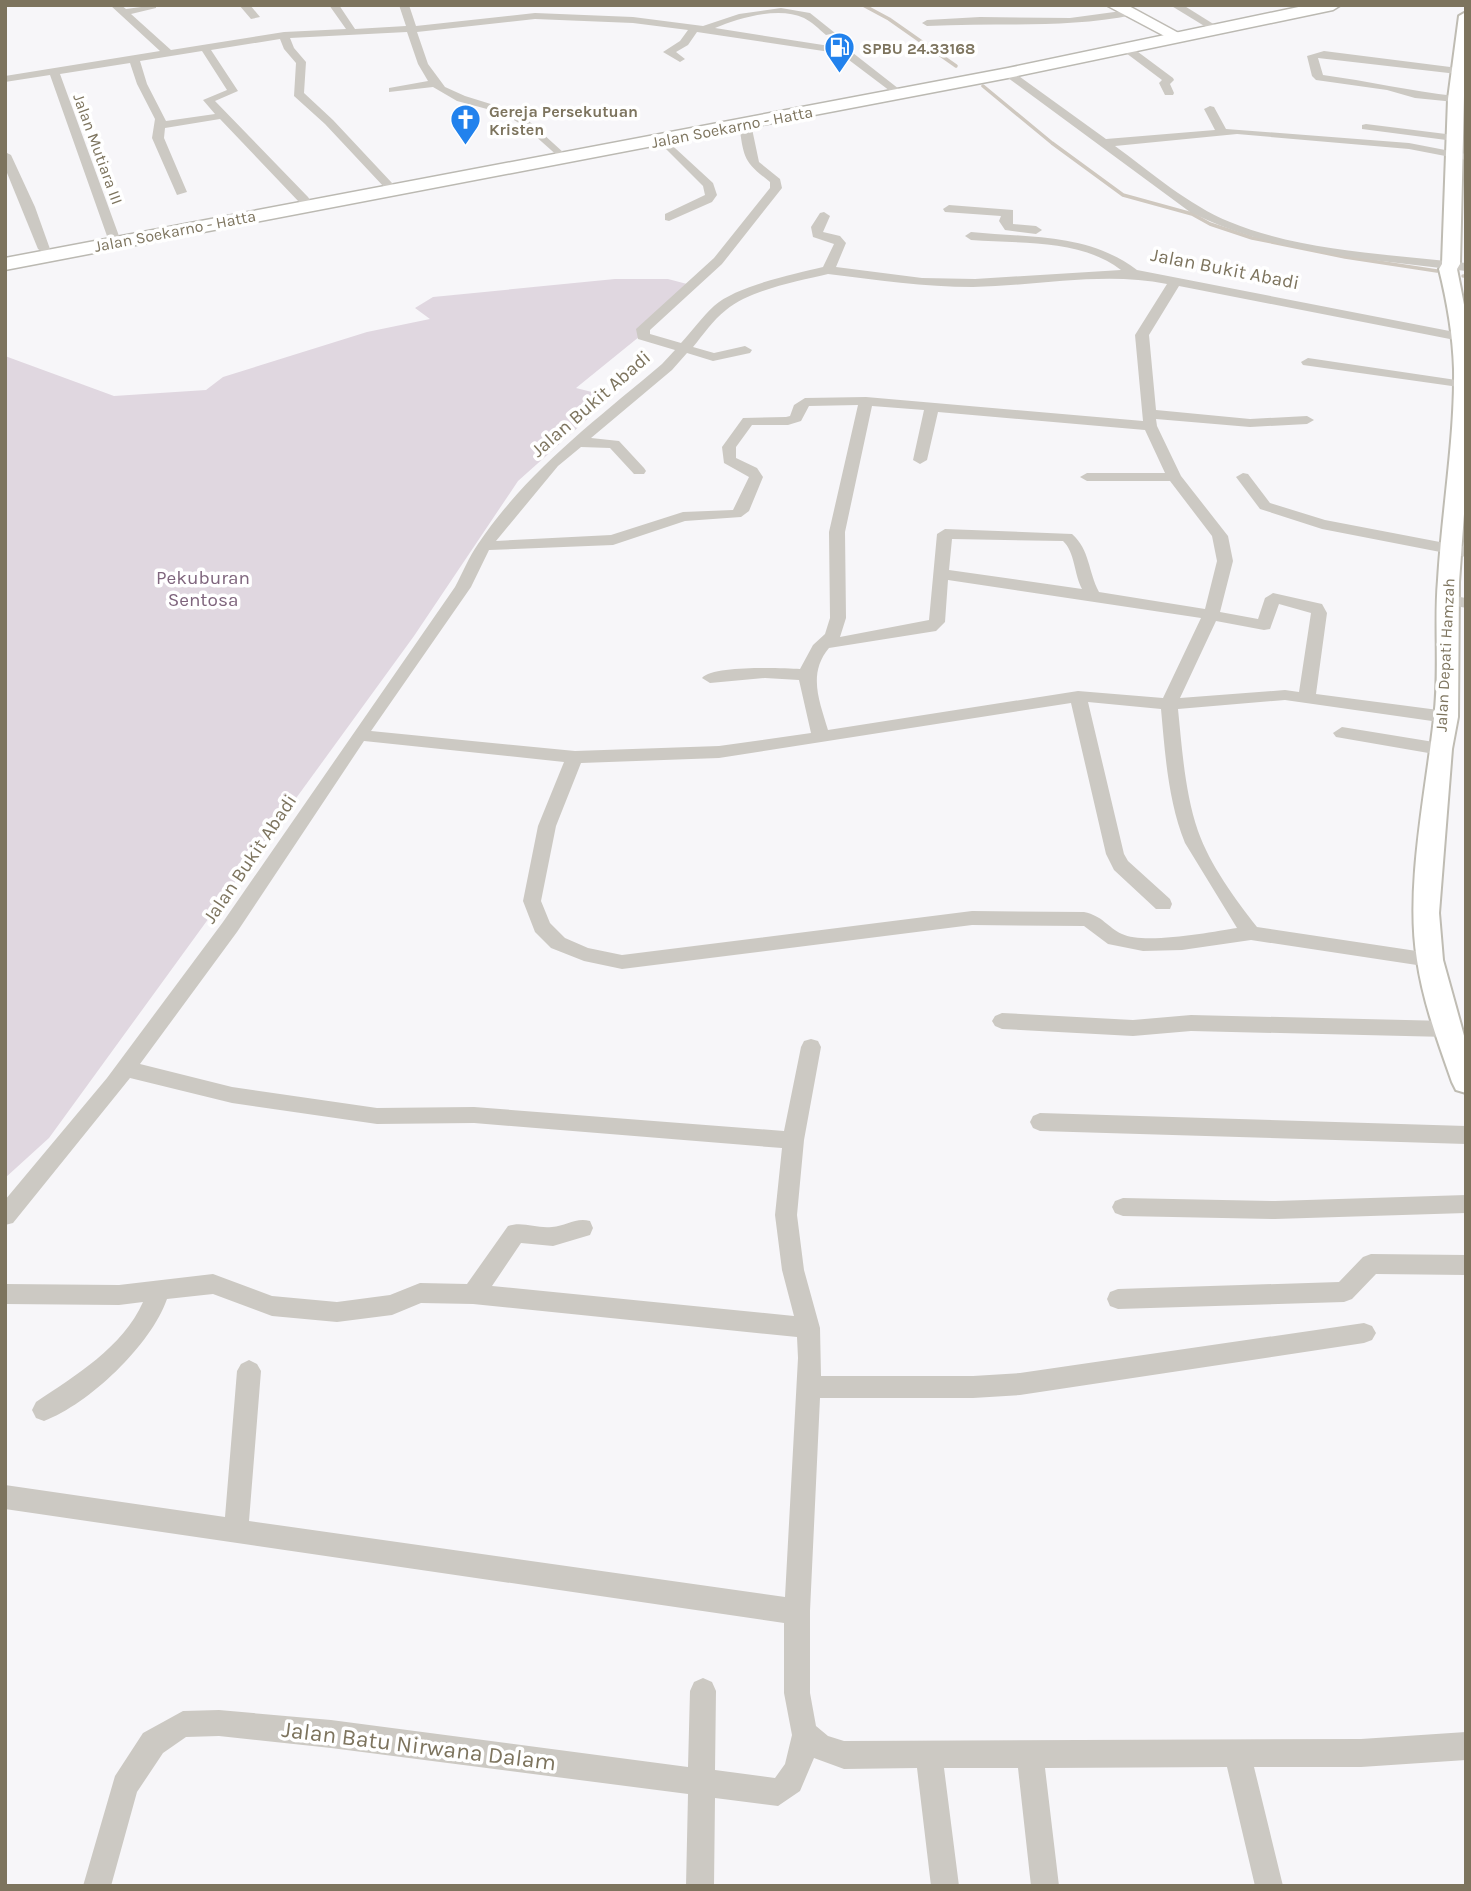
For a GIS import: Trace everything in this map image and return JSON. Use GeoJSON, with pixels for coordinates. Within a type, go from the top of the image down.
{"type":"FeatureCollection","features":[{"type":"Feature","properties":{"kind":"highway","name":"Jalan Soekarno - Hatta"},"geometry":{"type":"LineString","coordinates":[[5,264],[894,89],[1126,48],[1210,25],[1302,5]]}},
{"type":"Feature","properties":{"kind":"highway","name":"Jalan Soekarno - Hatta"},"geometry":{"type":"LineString","coordinates":[[5,257],[388,185],[427,181],[663,140],[1333,5]]}},
{"type":"Feature","properties":{"kind":"main road"},"geometry":{"type":"LineString","coordinates":[[1114,5],[1174,35]]}},
{"type":"Feature","properties":{"kind":"main road","name":"Jalan Depati Hamzah"},"geometry":{"type":"LineString","coordinates":[[1466,16],[1458,107],[1458,266],[1448,270],[1460,300],[1463,385],[1464,427],[1457,602],[1446,717],[1440,749],[1426,914],[1430,960],[1447,1028],[1466,1082]]}},
{"type":"Feature","properties":{"kind":"street"},"geometry":{"type":"LineString","coordinates":[[244,5],[255,17]]}},
{"type":"Feature","properties":{"kind":"street"},"geometry":{"type":"LineString","coordinates":[[334,5],[352,31]]}},
{"type":"Feature","properties":{"kind":"street"},"geometry":{"type":"LineString","coordinates":[[404,5],[424,65],[435,83],[457,98],[502,109],[519,117],[560,155]]}},
{"type":"Feature","properties":{"kind":"street"},"geometry":{"type":"LineString","coordinates":[[529,17],[545,5]]}},
{"type":"Feature","properties":{"kind":"street"},"geometry":{"type":"LineString","coordinates":[[1175,5],[1210,25]]}},
{"type":"Feature","properties":{"kind":"street"},"geometry":{"type":"LineString","coordinates":[[120,7],[152,6]]}},
{"type":"Feature","properties":{"kind":"street"},"geometry":{"type":"LineString","coordinates":[[512,6],[529,17]]}},
{"type":"Feature","properties":{"kind":"street"},"geometry":{"type":"LineString","coordinates":[[120,7],[168,53]]}},
{"type":"Feature","properties":{"kind":"street"},"geometry":{"type":"LineString","coordinates":[[680,59],[668,52],[681,46],[698,30],[729,18],[784,8],[806,15],[830,33]]}},
{"type":"Feature","properties":{"kind":"street"},"geometry":{"type":"LineString","coordinates":[[595,17],[614,9]]}},
{"type":"Feature","properties":{"kind":"street"},"geometry":{"type":"LineString","coordinates":[[927,23],[980,20],[1070,21],[1129,13]]}},
{"type":"Feature","properties":{"kind":"street"},"geometry":{"type":"LineString","coordinates":[[5,79],[284,35],[414,29],[529,17],[595,17],[790,41],[841,51],[894,89]]}},
{"type":"Feature","properties":{"kind":"street"},"geometry":{"type":"LineString","coordinates":[[284,35],[289,49],[301,62],[298,94],[329,122],[388,185]]}},
{"type":"Feature","properties":{"kind":"street"},"geometry":{"type":"LineString","coordinates":[[204,47],[233,91],[208,99],[304,200]]}},
{"type":"Feature","properties":{"kind":"street"},"geometry":{"type":"LineString","coordinates":[[1126,48],[1169,80],[1164,83],[1168,93]]}},
{"type":"Feature","properties":{"kind":"street"},"geometry":{"type":"LineString","coordinates":[[87,54],[92,66]]}},
{"type":"Feature","properties":{"kind":"street"},"geometry":{"type":"LineString","coordinates":[[1458,107],[1388,87],[1320,78],[1317,76],[1312,56],[1324,54],[1461,72]]}},
{"type":"Feature","properties":{"kind":"street"},"geometry":{"type":"LineString","coordinates":[[134,60],[142,84],[161,119],[158,138],[181,192]]}},
{"type":"Feature","properties":{"kind":"street"},"geometry":{"type":"LineString","coordinates":[[1004,70],[1194,209],[1226,225],[1298,246],[1458,266]]}},
{"type":"Feature","properties":{"kind":"street","name":"Jalan Mutiara III"},"geometry":{"type":"LineString","coordinates":[[54,72],[113,236]]}},
{"type":"Feature","properties":{"kind":"street"},"geometry":{"type":"LineString","coordinates":[[393,90],[435,83]]}},
{"type":"Feature","properties":{"kind":"street"},"geometry":{"type":"LineString","coordinates":[[1210,109],[1222,132]]}},
{"type":"Feature","properties":{"kind":"street"},"geometry":{"type":"LineString","coordinates":[[160,125],[188,123],[225,115]]}},
{"type":"Feature","properties":{"kind":"street"},"geometry":{"type":"LineString","coordinates":[[745,124],[750,156],[754,164],[776,181],[776,188],[718,261],[643,329],[643,336],[713,357],[731,355],[746,349]]}},
{"type":"Feature","properties":{"kind":"street"},"geometry":{"type":"LineString","coordinates":[[1366,127],[1458,150]]}},
{"type":"Feature","properties":{"kind":"street"},"geometry":{"type":"LineString","coordinates":[[1105,143],[1222,132],[1458,150]]}},
{"type":"Feature","properties":{"kind":"street"},"geometry":{"type":"LineString","coordinates":[[663,140],[709,185],[711,195],[669,218]]}},
{"type":"Feature","properties":{"kind":"street"},"geometry":{"type":"LineString","coordinates":[[5,155],[12,184],[44,249]]}},
{"type":"Feature","properties":{"kind":"street"},"geometry":{"type":"LineString","coordinates":[[1016,200],[1005,221],[1009,227],[1051,232],[1069,243],[1117,261],[1132,273]]}},
{"type":"Feature","properties":{"kind":"street"},"geometry":{"type":"LineString","coordinates":[[949,209],[1009,213]]}},
{"type":"Feature","properties":{"kind":"street"},"geometry":{"type":"LineString","coordinates":[[824,216],[817,227],[817,234],[836,239],[840,243],[828,270]]}},
{"type":"Feature","properties":{"kind":"street"},"geometry":{"type":"LineString","coordinates":[[971,236],[1006,241],[1069,243]]}},
{"type":"Feature","properties":{"kind":"street","name":"Jalan Bukit Abadi"},"geometry":{"type":"LineString","coordinates":[[5,1216],[125,1069],[230,927],[359,735],[463,587],[484,546],[526,493],[576,442],[667,367],[720,308],[732,300],[788,279],[828,270],[922,282],[975,283],[1132,273],[1460,337]]}},
{"type":"Feature","properties":{"kind":"street"},"geometry":{"type":"LineString","coordinates":[[1177,280],[1142,335],[1150,420],[1174,477],[1220,536],[1224,549],[1224,564],[1210,615],[1169,704],[1175,762],[1188,828],[1202,858],[1251,933]]}},
{"type":"Feature","properties":{"kind":"street"},"geometry":{"type":"LineString","coordinates":[[1307,362],[1463,385]]}},
{"type":"Feature","properties":{"kind":"street"},"geometry":{"type":"LineString","coordinates":[[484,546],[613,540],[683,517],[736,514],[742,511],[756,477],[752,471],[729,460],[729,447],[748,421],[788,421],[796,418],[799,408],[805,402],[866,401],[1150,420],[1250,423],[1307,420]]}},
{"type":"Feature","properties":{"kind":"street"},"geometry":{"type":"LineString","coordinates":[[821,737],[807,675],[808,669],[832,636],[838,618],[837,532],[866,401]]}},
{"type":"Feature","properties":{"kind":"street"},"geometry":{"type":"LineString","coordinates":[[920,460],[932,406]]}},
{"type":"Feature","properties":{"kind":"street"},"geometry":{"type":"LineString","coordinates":[[576,442],[614,444],[639,471]]}},
{"type":"Feature","properties":{"kind":"street"},"geometry":{"type":"LineString","coordinates":[[1087,477],[1174,477]]}},
{"type":"Feature","properties":{"kind":"street"},"geometry":{"type":"LineString","coordinates":[[1243,477],[1265,506],[1322,524],[1459,550]]}},
{"type":"Feature","properties":{"kind":"street"},"geometry":{"type":"LineString","coordinates":[[825,644],[930,627],[937,622],[945,534],[1068,537],[1077,546],[1083,576],[1095,598]]}},
{"type":"Feature","properties":{"kind":"street"},"geometry":{"type":"LineString","coordinates":[[941,574],[1264,625],[1273,598],[1317,607],[1319,613],[1307,697]]}},
{"type":"Feature","properties":{"kind":"street"},"geometry":{"type":"LineString","coordinates":[[710,678],[765,673],[807,675]]}},
{"type":"Feature","properties":{"kind":"street"},"geometry":{"type":"LineString","coordinates":[[359,735],[575,757],[719,752],[1078,695],[1169,704],[1256,696],[1307,697],[1446,717]]}},
{"type":"Feature","properties":{"kind":"street"},"geometry":{"type":"LineString","coordinates":[[1078,695],[1115,854],[1121,865],[1163,904]]}},
{"type":"Feature","properties":{"kind":"street"},"geometry":{"type":"LineString","coordinates":[[1342,733],[1440,749]]}},
{"type":"Feature","properties":{"kind":"street"},"geometry":{"type":"LineString","coordinates":[[575,757],[547,826],[533,901],[542,927],[558,943],[584,954],[622,962],[911,928],[972,918],[1084,919],[1102,926],[1115,939],[1133,943],[1205,941],[1251,933],[1430,960]]}},
{"type":"Feature","properties":{"kind":"street"},"geometry":{"type":"LineString","coordinates":[[1002,1021],[1133,1028],[1191,1023],[1447,1028]]}},
{"type":"Feature","properties":{"kind":"street"},"geometry":{"type":"LineString","coordinates":[[811,1046],[787,1186],[788,1242],[808,1328],[809,1387],[796,1665],[800,1710],[806,1735],[824,1749],[844,1755],[1361,1752],[1466,1746]]}},
{"type":"Feature","properties":{"kind":"street"},"geometry":{"type":"LineString","coordinates":[[125,1069],[232,1095],[377,1116],[483,1115],[793,1140]]}},
{"type":"Feature","properties":{"kind":"street"},"geometry":{"type":"LineString","coordinates":[[1040,1122],[1466,1135]]}},
{"type":"Feature","properties":{"kind":"street"},"geometry":{"type":"LineString","coordinates":[[1122,1207],[1275,1210],[1466,1204]]}},
{"type":"Feature","properties":{"kind":"street"},"geometry":{"type":"LineString","coordinates":[[472,1294],[516,1233],[553,1237],[582,1228]]}},
{"type":"Feature","properties":{"kind":"street"},"geometry":{"type":"LineString","coordinates":[[1118,1299],[1344,1292],[1371,1264],[1466,1265]]}},
{"type":"Feature","properties":{"kind":"street"},"geometry":{"type":"LineString","coordinates":[[5,1294],[119,1295],[213,1284],[272,1306],[326,1312],[392,1304],[420,1293],[472,1294],[808,1328]]}},
{"type":"Feature","properties":{"kind":"street"},"geometry":{"type":"LineString","coordinates":[[44,1410],[107,1365],[132,1339],[156,1305],[159,1289]]}},
{"type":"Feature","properties":{"kind":"street"},"geometry":{"type":"LineString","coordinates":[[809,1387],[973,1387],[1020,1384],[1364,1333]]}},
{"type":"Feature","properties":{"kind":"street"},"geometry":{"type":"LineString","coordinates":[[236,1532],[249,1371]]}},
{"type":"Feature","properties":{"kind":"street"},"geometry":{"type":"LineString","coordinates":[[5,1497],[762,1609],[797,1611]]}},
{"type":"Feature","properties":{"kind":"street"},"geometry":{"type":"LineString","coordinates":[[700,1886],[703,1691]]}},
{"type":"Feature","properties":{"kind":"street","name":"Jalan Batu Nirwana Dalam"},"geometry":{"type":"LineString","coordinates":[[97,1886],[125,1786],[153,1743],[183,1724],[219,1723],[331,1734],[778,1792],[793,1778],[800,1763],[806,1735]]}},
{"type":"Feature","properties":{"kind":"street"},"geometry":{"type":"LineString","coordinates":[[1030,1753],[1045,1886]]}},
{"type":"Feature","properties":{"kind":"street"},"geometry":{"type":"LineString","coordinates":[[1237,1753],[1269,1886]]}},
{"type":"Feature","properties":{"kind":"street"},"geometry":{"type":"LineString","coordinates":[[929,1754],[945,1886]]}},
{"type":"Feature","properties":{"kind":"green space","name":"Pekuburan Sentosa"},"geometry":{"type":"Polygon","coordinates":[[[615,279],[668,279],[687,284],[650,328],[576,388],[612,397],[518,481],[414,636],[49,1138],[5,1178],[5,356],[114,396],[206,390],[223,377],[367,332],[430,319],[415,308],[433,297],[615,279]]]}},
{"type":"Feature","properties":{"kind":"waterway"},"geometry":{"type":"LineString","coordinates":[[863,5],[889,19],[956,66]]}},
{"type":"Feature","properties":{"kind":"waterway"},"geometry":{"type":"LineString","coordinates":[[983,86],[1052,143],[1123,195],[1192,214],[1210,224],[1252,238],[1345,257],[1437,271]]}},
{"type":"Feature","properties":{"kind":"place","name":"SPBU 24.33168"},"geometry":{"type":"Point","coordinates":[839,75]}},
{"type":"Feature","properties":{"kind":"place","name":"Gereja Persekutuan Kristen"},"geometry":{"type":"Point","coordinates":[466,147]}}]}
